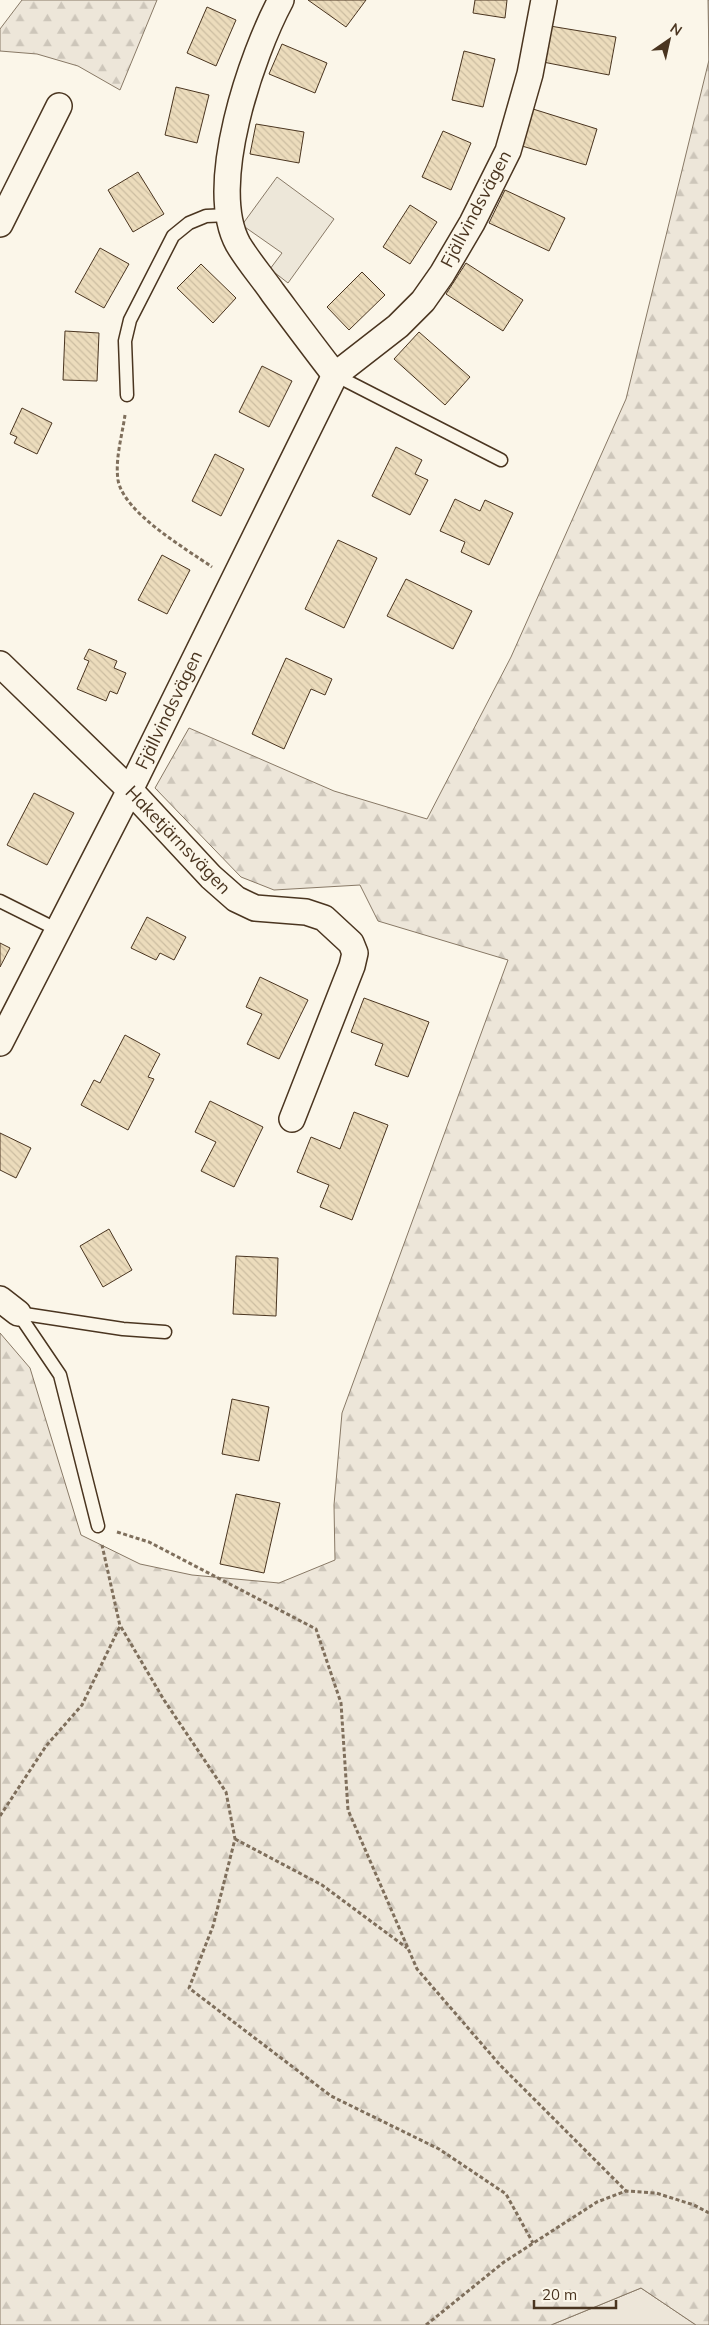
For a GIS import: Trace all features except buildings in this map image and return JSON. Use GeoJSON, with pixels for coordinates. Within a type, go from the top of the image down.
{"type":"FeatureCollection","features":[{"type":"Feature","properties":{"kind":"street"},"geometry":{"type":"LineString","coordinates":[[281,0],[265,30],[245,87],[234,132],[228,176],[229,215],[237,243],[335,376]]}},
{"type":"Feature","properties":{"kind":"street","name":"Fjällvindsvägen"},"geometry":{"type":"LineString","coordinates":[[0,1043],[130,790],[335,376],[398,326],[423,301],[442,274],[472,223],[508,151],[530,74],[544,0]]}},
{"type":"Feature","properties":{"kind":"street"},"geometry":{"type":"LineString","coordinates":[[0,224],[59,106]]}},
{"type":"Feature","properties":{"kind":"street","name":"Haketjärnsvägen"},"geometry":{"type":"LineString","coordinates":[[0,664],[130,790],[211,877],[236,899],[255,908],[306,912],[324,918],[351,942],[354,952],[352,966],[292,1119]]}},
{"type":"Feature","properties":{"kind":"lane"},"geometry":{"type":"LineString","coordinates":[[127,395],[125,341],[130,320],[173,236],[189,223],[206,216],[229,215]]}},
{"type":"Feature","properties":{"kind":"lane"},"geometry":{"type":"LineString","coordinates":[[335,376],[502,460]]}},
{"type":"Feature","properties":{"kind":"lane"},"geometry":{"type":"LineString","coordinates":[[0,902],[58,930]]}},
{"type":"Feature","properties":{"kind":"lane"},"geometry":{"type":"LineString","coordinates":[[9,1306],[123,1329],[166,1332]]}},
{"type":"Feature","properties":{"kind":"lane"},"geometry":{"type":"LineString","coordinates":[[9,1306],[60,1375],[98,1526]]}},
{"type":"Feature","properties":{"kind":"path"},"geometry":{"type":"LineString","coordinates":[[127,395],[118,479],[123,495],[136,512],[233,582]]}},
{"type":"Feature","properties":{"kind":"path"},"geometry":{"type":"LineString","coordinates":[[98,1526],[120,1626],[164,1700],[226,1792],[235,1839],[213,1926],[189,1988],[331,2096],[439,2149],[506,2194],[533,2243]]}},
{"type":"Feature","properties":{"kind":"path"},"geometry":{"type":"LineString","coordinates":[[98,1526],[148,1542],[316,1629],[341,1703],[348,1810],[416,1969],[500,2065],[626,2191]]}},
{"type":"Feature","properties":{"kind":"path"},"geometry":{"type":"LineString","coordinates":[[0,1816],[46,1746],[82,1705],[120,1626]]}},
{"type":"Feature","properties":{"kind":"path"},"geometry":{"type":"LineString","coordinates":[[235,1839],[322,1885],[408,1949]]}},
{"type":"Feature","properties":{"kind":"path"},"geometry":{"type":"LineString","coordinates":[[426,2325],[504,2262],[597,2202],[626,2191],[656,2193],[694,2205],[709,2213]]}},
{"type":"Feature","properties":{"kind":"green space"},"geometry":{"type":"Polygon","coordinates":[[[22,0],[157,0],[120,90],[78,66],[37,54],[0,51],[0,29],[22,0]]]}},
{"type":"Feature","properties":{"kind":"green space"},"geometry":{"type":"Polygon","coordinates":[[[708,0],[709,0],[709,60],[708,0]]]}},
{"type":"Feature","properties":{"kind":"green space"},"geometry":{"type":"Polygon","coordinates":[[[709,60],[709,2325],[696,2325],[641,2288],[551,2325],[0,2325],[0,1333],[30,1368],[81,1535],[140,1564],[192,1575],[279,1583],[335,1560],[334,1505],[342,1413],[508,960],[378,921],[360,885],[274,890],[241,877],[155,788],[189,728],[334,791],[427,819],[511,657],[626,399],[709,60]]]}},
{"type":"Feature","properties":{"kind":"green space"},"geometry":{"type":"Polygon","coordinates":[[[641,2288],[696,2325],[551,2325],[641,2288]]]}},
{"type":"Feature","properties":{"kind":"shaded area"},"geometry":{"type":"Polygon","coordinates":[[[277,177],[334,219],[288,283],[270,269],[282,253],[242,225],[277,177]]]}}]}
